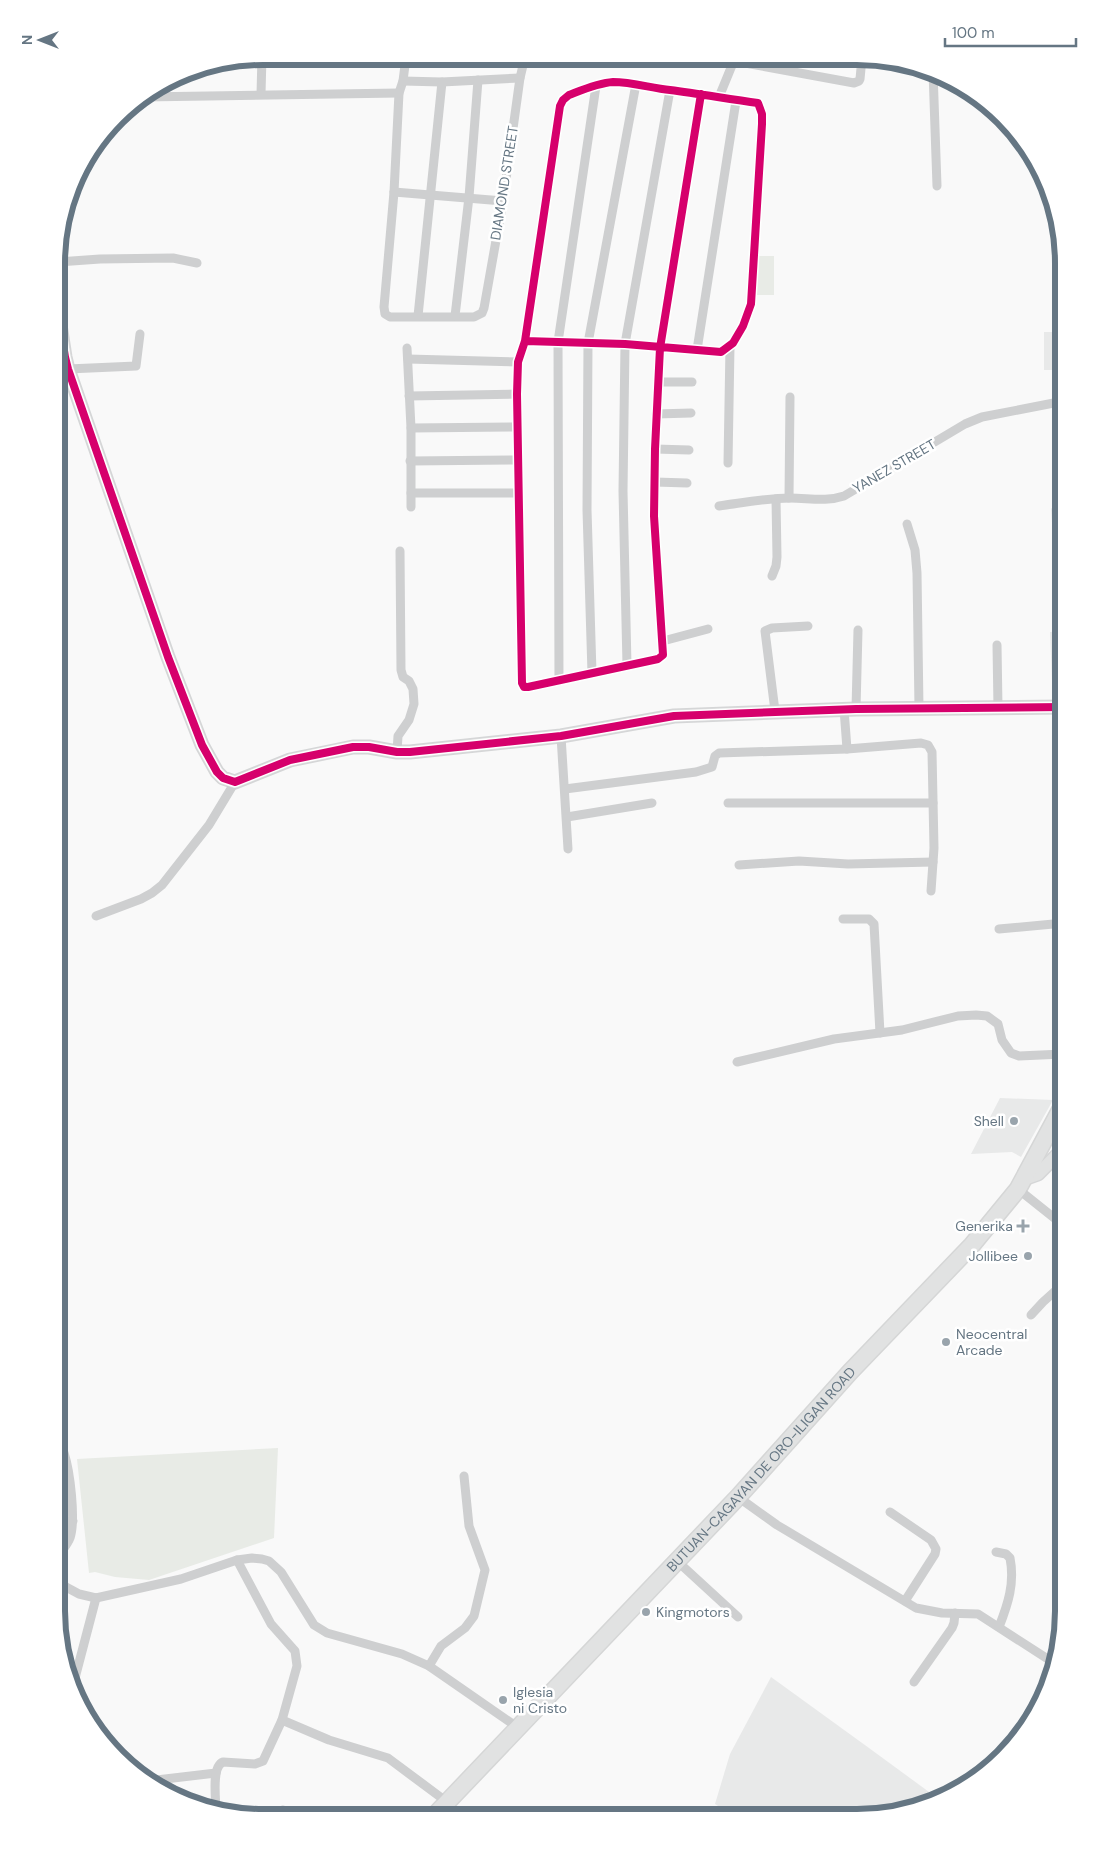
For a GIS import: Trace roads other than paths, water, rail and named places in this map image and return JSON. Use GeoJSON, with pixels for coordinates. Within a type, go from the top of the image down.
{"type":"FeatureCollection","features":[{"type":"Feature","properties":{"kind":"highway","name":"BUTUAN-CAGAYAN DE ORO-ILIGAN ROAD"},"geometry":{"type":"LineString","coordinates":[[440,1809],[516,1727],[738,1497],[850,1372],[956,1262],[1021,1184],[1055,1122]]}},
{"type":"Feature","properties":{"kind":"street"},"geometry":{"type":"LineString","coordinates":[[261,94],[262,65]]}},
{"type":"Feature","properties":{"kind":"street"},"geometry":{"type":"LineString","coordinates":[[405,65],[399,93],[394,192],[384,312],[386,317],[455,316],[478,80]]}},
{"type":"Feature","properties":{"kind":"street","name":"DIAMOND STREET"},"geometry":{"type":"LineString","coordinates":[[455,316],[478,316],[484,308],[523,65]]}},
{"type":"Feature","properties":{"kind":"street"},"geometry":{"type":"LineString","coordinates":[[720,97],[732,65]]}},
{"type":"Feature","properties":{"kind":"street"},"geometry":{"type":"LineString","coordinates":[[764,65],[854,83],[860,79],[861,65]]}},
{"type":"Feature","properties":{"kind":"street"},"geometry":{"type":"LineString","coordinates":[[403,81],[442,82],[520,78]]}},
{"type":"Feature","properties":{"kind":"street"},"geometry":{"type":"LineString","coordinates":[[933,80],[937,186]]}},
{"type":"Feature","properties":{"kind":"street"},"geometry":{"type":"LineString","coordinates":[[418,316],[442,82]]}},
{"type":"Feature","properties":{"kind":"street"},"geometry":{"type":"LineString","coordinates":[[525,341],[625,344],[660,348],[722,352],[730,346],[743,326],[751,304],[762,124],[762,114],[758,104],[720,97],[701,94],[670,90],[636,84],[612,82],[569,95],[560,106],[525,341],[518,362],[517,493],[522,684],[524,687],[528,687],[661,657],[663,654],[654,516],[656,414],[660,348],[701,94]]}},
{"type":"Feature","properties":{"kind":"street"},"geometry":{"type":"LineString","coordinates":[[592,673],[587,510],[588,343],[636,84]]}},
{"type":"Feature","properties":{"kind":"street"},"geometry":{"type":"LineString","coordinates":[[559,681],[558,342],[596,86]]}},
{"type":"Feature","properties":{"kind":"street"},"geometry":{"type":"LineString","coordinates":[[627,665],[622,491],[625,344],[670,90]]}},
{"type":"Feature","properties":{"kind":"street"},"geometry":{"type":"LineString","coordinates":[[155,97],[399,93]]}},
{"type":"Feature","properties":{"kind":"street"},"geometry":{"type":"LineString","coordinates":[[697,350],[736,101]]}},
{"type":"Feature","properties":{"kind":"street"},"geometry":{"type":"LineString","coordinates":[[394,192],[502,201]]}},
{"type":"Feature","properties":{"kind":"street"},"geometry":{"type":"LineString","coordinates":[[65,262],[173,258],[197,263]]}},
{"type":"Feature","properties":{"kind":"street"},"geometry":{"type":"LineString","coordinates":[[68,369],[133,367],[137,363],[140,334]]}},
{"type":"Feature","properties":{"kind":"street"},"geometry":{"type":"LineString","coordinates":[[728,463],[730,346]]}},
{"type":"Feature","properties":{"kind":"street"},"geometry":{"type":"LineString","coordinates":[[408,348],[410,507]]}},
{"type":"Feature","properties":{"kind":"street"},"geometry":{"type":"LineString","coordinates":[[65,352],[68,369],[168,656],[202,745],[222,778],[234,782]]}},
{"type":"Feature","properties":{"kind":"street"},"geometry":{"type":"LineString","coordinates":[[408,360],[518,362]]}},
{"type":"Feature","properties":{"kind":"street"},"geometry":{"type":"LineString","coordinates":[[658,382],[692,382]]}},
{"type":"Feature","properties":{"kind":"street"},"geometry":{"type":"LineString","coordinates":[[409,396],[517,394]]}},
{"type":"Feature","properties":{"kind":"street"},"geometry":{"type":"LineString","coordinates":[[789,498],[790,397]]}},
{"type":"Feature","properties":{"kind":"street","name":"YANEZ STREET"},"geometry":{"type":"LineString","coordinates":[[720,506],[789,498],[828,500],[844,496],[965,424],[982,417],[1055,403]]}},
{"type":"Feature","properties":{"kind":"street"},"geometry":{"type":"LineString","coordinates":[[656,414],[690,414]]}},
{"type":"Feature","properties":{"kind":"street"},"geometry":{"type":"LineString","coordinates":[[410,428],[517,428]]}},
{"type":"Feature","properties":{"kind":"street"},"geometry":{"type":"LineString","coordinates":[[655,449],[689,450]]}},
{"type":"Feature","properties":{"kind":"street"},"geometry":{"type":"LineString","coordinates":[[410,461],[517,460]]}},
{"type":"Feature","properties":{"kind":"street"},"geometry":{"type":"LineString","coordinates":[[655,482],[688,483]]}},
{"type":"Feature","properties":{"kind":"street"},"geometry":{"type":"LineString","coordinates":[[410,493],[517,493]]}},
{"type":"Feature","properties":{"kind":"street"},"geometry":{"type":"LineString","coordinates":[[772,576],[777,557],[776,499]]}},
{"type":"Feature","properties":{"kind":"street"},"geometry":{"type":"LineString","coordinates":[[907,524],[915,550],[917,573],[919,708]]}},
{"type":"Feature","properties":{"kind":"street"},"geometry":{"type":"LineString","coordinates":[[397,752],[398,736],[409,720],[414,698],[409,681],[403,677],[401,670],[400,551]]}},
{"type":"Feature","properties":{"kind":"street"},"geometry":{"type":"LineString","coordinates":[[775,711],[765,631],[772,628],[808,626]]}},
{"type":"Feature","properties":{"kind":"street"},"geometry":{"type":"LineString","coordinates":[[663,641],[708,629]]}},
{"type":"Feature","properties":{"kind":"street"},"geometry":{"type":"LineString","coordinates":[[847,749],[858,630]]}},
{"type":"Feature","properties":{"kind":"street"},"geometry":{"type":"LineString","coordinates":[[998,645],[998,708]]}},
{"type":"Feature","properties":{"kind":"street"},"geometry":{"type":"LineString","coordinates":[[96,916],[141,899],[162,885],[209,825],[234,782],[290,760],[352,747],[369,747],[397,752],[561,736],[674,716],[850,709],[1055,708]]}},
{"type":"Feature","properties":{"kind":"street"},"geometry":{"type":"LineString","coordinates":[[561,736],[568,850]]}},
{"type":"Feature","properties":{"kind":"street"},"geometry":{"type":"LineString","coordinates":[[565,789],[696,772],[712,767],[714,756],[719,753],[847,749],[921,743],[928,745],[932,752],[933,862],[931,891]]}},
{"type":"Feature","properties":{"kind":"street"},"geometry":{"type":"LineString","coordinates":[[567,817],[652,803]]}},
{"type":"Feature","properties":{"kind":"street"},"geometry":{"type":"LineString","coordinates":[[728,803],[933,803]]}},
{"type":"Feature","properties":{"kind":"street"},"geometry":{"type":"LineString","coordinates":[[739,865],[800,861],[848,864],[933,862]]}},
{"type":"Feature","properties":{"kind":"street"},"geometry":{"type":"LineString","coordinates":[[843,919],[869,919],[874,924],[880,1033]]}},
{"type":"Feature","properties":{"kind":"street"},"geometry":{"type":"LineString","coordinates":[[999,929],[1055,924]]}},
{"type":"Feature","properties":{"kind":"street"},"geometry":{"type":"LineString","coordinates":[[737,1062],[834,1039],[936,1023],[958,1016],[976,1015],[987,1016],[998,1024],[1002,1040],[1011,1053],[1019,1056],[1055,1054]]}},
{"type":"Feature","properties":{"kind":"street"},"geometry":{"type":"LineString","coordinates":[[1055,1158],[1038,1174],[1021,1184],[1055,1218]]}},
{"type":"Feature","properties":{"kind":"street"},"geometry":{"type":"LineString","coordinates":[[1031,1315],[1055,1292]]}},
{"type":"Feature","properties":{"kind":"street"},"geometry":{"type":"LineString","coordinates":[[65,1457],[73,1521],[69,1540],[65,1545]]}},
{"type":"Feature","properties":{"kind":"street"},"geometry":{"type":"LineString","coordinates":[[429,1666],[441,1646],[465,1628],[474,1616],[486,1570],[469,1526],[464,1476]]}},
{"type":"Feature","properties":{"kind":"street"},"geometry":{"type":"LineString","coordinates":[[738,1497],[777,1525],[916,1608],[927,1611],[978,1614],[1049,1659]]}},
{"type":"Feature","properties":{"kind":"street"},"geometry":{"type":"LineString","coordinates":[[890,1512],[932,1540],[936,1549],[906,1601]]}},
{"type":"Feature","properties":{"kind":"street"},"geometry":{"type":"LineString","coordinates":[[65,1523],[73,1521]]}},
{"type":"Feature","properties":{"kind":"street"},"geometry":{"type":"LineString","coordinates":[[996,1552],[1006,1554],[1010,1558],[1013,1574],[1008,1603],[999,1627]]}},
{"type":"Feature","properties":{"kind":"street"},"geometry":{"type":"LineString","coordinates":[[65,1585],[79,1594],[96,1598],[181,1580],[237,1560],[252,1558],[269,1562],[280,1572],[314,1624],[327,1633],[402,1654],[429,1666],[516,1727]]}},
{"type":"Feature","properties":{"kind":"street"},"geometry":{"type":"LineString","coordinates":[[216,1803],[217,1766],[223,1762],[255,1764],[263,1761],[282,1720],[297,1666],[295,1651],[271,1624],[237,1560]]}},
{"type":"Feature","properties":{"kind":"street"},"geometry":{"type":"LineString","coordinates":[[677,1561],[738,1617]]}},
{"type":"Feature","properties":{"kind":"street"},"geometry":{"type":"LineString","coordinates":[[75,1673],[96,1598]]}},
{"type":"Feature","properties":{"kind":"street"},"geometry":{"type":"LineString","coordinates":[[914,1682],[952,1628],[955,1613]]}},
{"type":"Feature","properties":{"kind":"street"},"geometry":{"type":"LineString","coordinates":[[282,1720],[329,1740],[388,1758],[447,1802]]}},
{"type":"Feature","properties":{"kind":"street"},"geometry":{"type":"LineString","coordinates":[[160,1780],[216,1773]]}},
{"type":"Feature","properties":{"kind":"place","name":"Shell"},"geometry":{"type":"Point","coordinates":[1014,1121]}},
{"type":"Feature","properties":{"kind":"place","name":"Generika"},"geometry":{"type":"Point","coordinates":[1023,1226]}},
{"type":"Feature","properties":{"kind":"place","name":"Jollibee"},"geometry":{"type":"Point","coordinates":[1028,1256]}},
{"type":"Feature","properties":{"kind":"place","name":"Neocentral Arcade"},"geometry":{"type":"Point","coordinates":[946,1342]}},
{"type":"Feature","properties":{"kind":"place","name":"Kingmotors"},"geometry":{"type":"Point","coordinates":[646,1612]}},
{"type":"Feature","properties":{"kind":"place","name":"Iglesia ni Cristo"},"geometry":{"type":"Point","coordinates":[503,1700]}}]}
